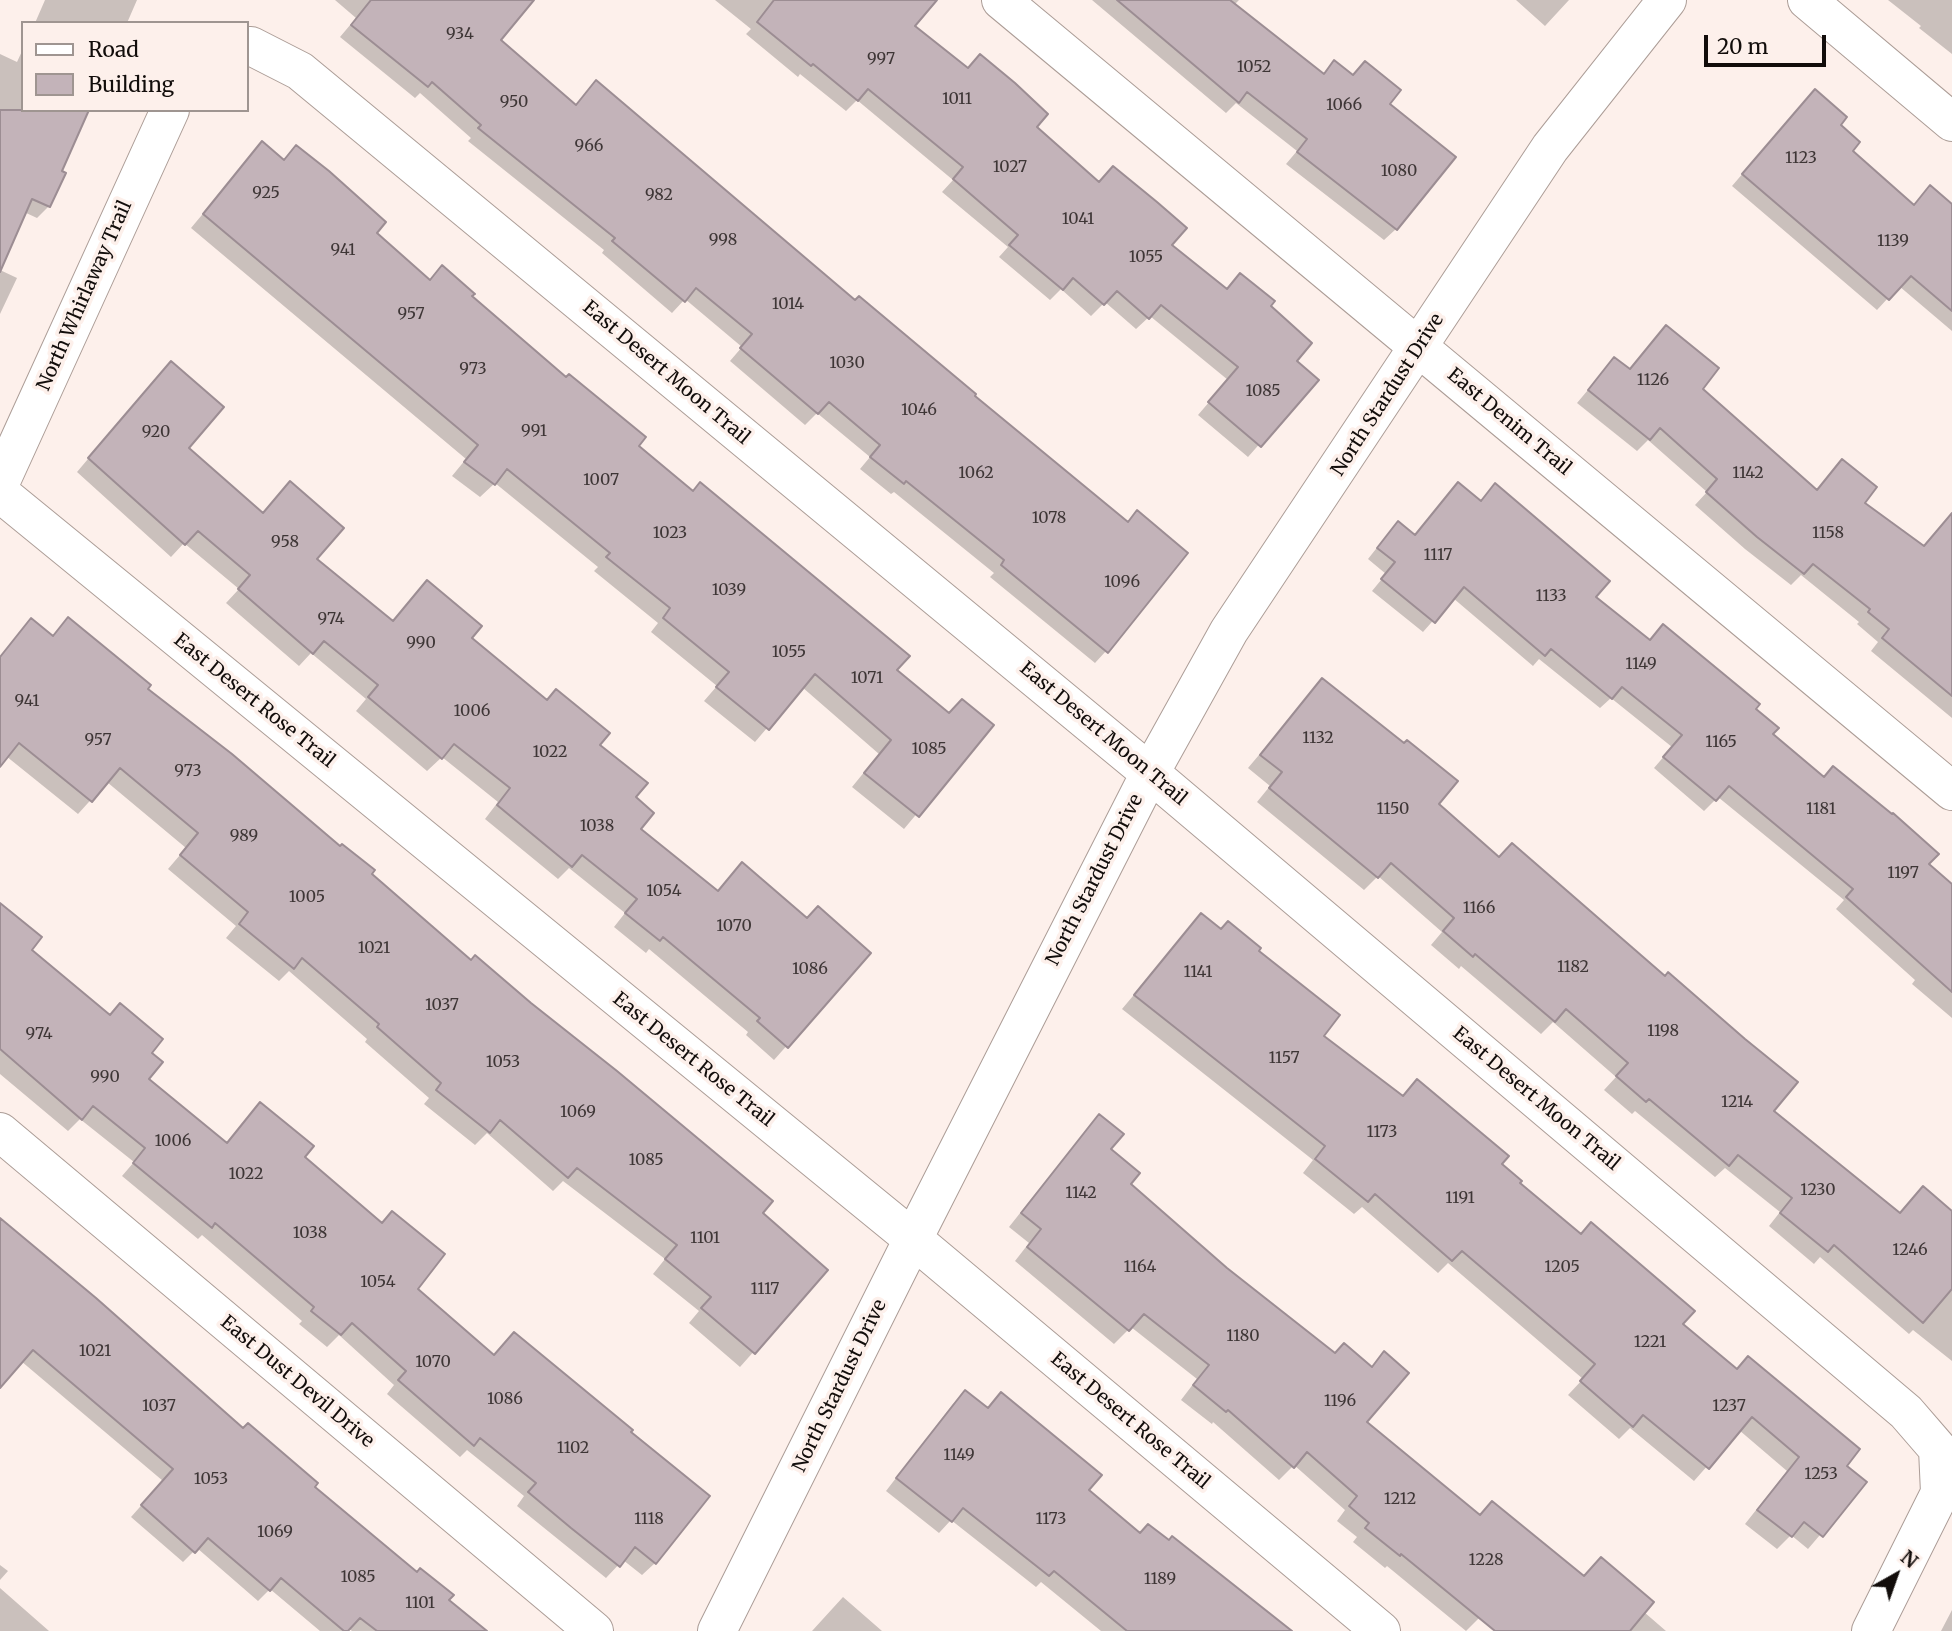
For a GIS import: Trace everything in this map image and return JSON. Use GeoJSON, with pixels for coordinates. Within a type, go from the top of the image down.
{"type":"FeatureCollection","features":[{"type":"Feature","properties":{"kind":"street","name":"East Denim Trail"},"geometry":{"type":"LineString","coordinates":[[1001,0],[1952,791]]}},
{"type":"Feature","properties":{"kind":"street","name":"North Stardust Drive"},"geometry":{"type":"LineString","coordinates":[[717,1631],[912,1239],[1150,773],[1230,631],[1550,148],[1667,0]]}},
{"type":"Feature","properties":{"kind":"street"},"geometry":{"type":"LineString","coordinates":[[1807,0],[1952,122]]}},
{"type":"Feature","properties":{"kind":"street","name":"East Desert Moon Trail"},"geometry":{"type":"LineString","coordinates":[[248,46],[300,71],[1150,773],[1906,1412],[1938,1449],[1940,1493],[1871,1631]]}},
{"type":"Feature","properties":{"kind":"street","name":"North Whirlaway Trail"},"geometry":{"type":"LineString","coordinates":[[0,483],[169,112]]}},
{"type":"Feature","properties":{"kind":"street","name":"East Desert Rose Trail"},"geometry":{"type":"LineString","coordinates":[[0,493],[912,1239],[1381,1631]]}},
{"type":"Feature","properties":{"kind":"street","name":"East Dust Devil Drive"},"geometry":{"type":"LineString","coordinates":[[0,1132],[594,1631]]}},
{"type":"Feature","properties":{"kind":"building"},"geometry":{"type":"Polygon","coordinates":[[[371,0],[534,0],[501,40],[576,105],[596,80],[855,300],[859,296],[1128,522],[1137,510],[1188,553],[1108,653],[1001,565],[1004,560],[906,481],[904,484],[870,457],[880,445],[829,402],[818,414],[740,348],[752,334],[696,288],[685,302],[612,241],[615,238],[478,128],[481,125],[432,82],[428,87],[351,25],[371,0]]]}},
{"type":"Feature","properties":{"kind":"building"},"geometry":{"type":"Polygon","coordinates":[[[774,0],[937,0],[915,26],[968,68],[980,54],[1015,83],[1048,114],[1037,127],[1099,182],[1113,166],[1157,202],[1187,228],[1172,245],[1227,289],[1240,273],[1275,301],[1271,306],[1312,343],[1297,361],[1319,380],[1261,447],[1208,402],[1238,367],[1161,305],[1149,319],[1117,291],[1104,305],[1073,278],[1063,290],[1009,245],[1018,235],[953,179],[963,167],[868,89],[858,101],[757,22],[774,0]]]}},
{"type":"Feature","properties":{"kind":"building"},"geometry":{"type":"Polygon","coordinates":[[[1117,0],[1230,0],[1324,74],[1334,60],[1353,75],[1365,61],[1401,90],[1390,104],[1456,157],[1397,230],[1297,152],[1307,139],[1247,92],[1239,103],[1117,0]]]}},
{"type":"Feature","properties":{"kind":"building"},"geometry":{"type":"Polygon","coordinates":[[[1815,89],[1847,117],[1841,125],[1860,142],[1853,151],[1914,205],[1930,185],[1952,204],[1952,311],[1911,276],[1889,300],[1742,174],[1815,89]]]}},
{"type":"Feature","properties":{"kind":"building"},"geometry":{"type":"Polygon","coordinates":[[[0,110],[88,112],[62,171],[66,173],[50,207],[32,199],[0,272],[0,110]]]}},
{"type":"Feature","properties":{"kind":"building"},"geometry":{"type":"Polygon","coordinates":[[[262,141],[284,160],[296,145],[329,171],[386,222],[377,233],[430,280],[442,265],[475,294],[472,296],[566,377],[569,374],[646,437],[639,446],[693,491],[700,482],[910,656],[897,670],[949,713],[962,699],[994,725],[919,817],[864,773],[891,740],[815,674],[769,730],[716,687],[729,672],[663,618],[670,608],[606,557],[610,553],[507,469],[495,485],[464,462],[478,445],[203,214],[262,141]]]}},
{"type":"Feature","properties":{"kind":"building"},"geometry":{"type":"Polygon","coordinates":[[[1666,325],[1719,368],[1703,389],[1817,490],[1842,459],[1877,487],[1865,503],[1924,546],[1952,513],[1952,696],[1882,638],[1889,629],[1868,612],[1870,609],[1813,564],[1804,574],[1706,492],[1717,479],[1660,428],[1650,440],[1588,390],[1614,357],[1630,369],[1666,325]]]}},
{"type":"Feature","properties":{"kind":"building"},"geometry":{"type":"Polygon","coordinates":[[[171,361],[224,407],[189,448],[263,513],[290,481],[344,528],[317,559],[393,621],[427,580],[482,626],[472,638],[547,700],[556,689],[610,733],[600,745],[648,783],[636,797],[654,813],[641,829],[718,891],[742,862],[807,918],[818,906],[871,953],[788,1048],[757,1021],[760,1018],[663,937],[660,941],[625,913],[637,899],[582,855],[572,867],[497,805],[510,788],[454,744],[442,759],[368,697],[378,685],[324,641],[313,654],[238,589],[250,575],[198,531],[185,545],[88,458],[171,361]]]}},
{"type":"Feature","properties":{"kind":"building"},"geometry":{"type":"Polygon","coordinates":[[[1458,482],[1481,501],[1495,483],[1610,581],[1596,597],[1650,640],[1663,624],[1760,704],[1756,709],[1779,728],[1773,734],[1824,777],[1833,766],[1893,813],[1939,854],[1929,864],[1952,884],[1952,992],[1846,897],[1853,889],[1729,786],[1716,801],[1663,757],[1682,735],[1622,687],[1612,699],[1551,649],[1545,656],[1464,587],[1435,623],[1381,579],[1395,562],[1377,548],[1398,521],[1415,535],[1458,482]]]}},
{"type":"Feature","properties":{"kind":"building"},"geometry":{"type":"Polygon","coordinates":[[[68,617],[151,685],[148,689],[232,754],[340,846],[342,844],[375,870],[372,874],[471,960],[475,955],[773,1201],[763,1213],[828,1270],[755,1354],[701,1308],[711,1297],[665,1259],[677,1245],[577,1168],[568,1178],[500,1120],[490,1133],[436,1090],[441,1083],[377,1027],[379,1024],[302,958],[294,969],[239,924],[248,912],[180,855],[198,833],[120,768],[92,802],[19,743],[0,767],[0,657],[31,618],[53,636],[68,617]]]}},
{"type":"Feature","properties":{"kind":"building"},"geometry":{"type":"Polygon","coordinates":[[[1322,678],[1404,743],[1407,740],[1458,781],[1439,804],[1499,857],[1512,843],[1665,976],[1668,972],[1798,1082],[1774,1111],[1900,1213],[1923,1186],[1952,1211],[1952,1289],[1923,1323],[1834,1245],[1828,1252],[1780,1213],[1792,1198],[1738,1155],[1729,1166],[1649,1099],[1646,1102],[1616,1076],[1628,1063],[1566,1009],[1555,1022],[1475,954],[1473,957],[1443,931],[1454,918],[1391,863],[1378,878],[1269,788],[1282,772],[1260,755],[1322,678]]]}},
{"type":"Feature","properties":{"kind":"building"},"geometry":{"type":"Polygon","coordinates":[[[0,903],[42,937],[32,950],[110,1015],[120,1003],[163,1039],[152,1053],[163,1062],[149,1079],[227,1143],[260,1102],[314,1146],[305,1157],[382,1223],[392,1211],[445,1254],[418,1289],[494,1355],[514,1332],[710,1496],[656,1564],[635,1547],[620,1567],[528,1492],[536,1483],[480,1438],[474,1446],[398,1380],[406,1371],[352,1323],[341,1335],[311,1311],[314,1307],[215,1223],[212,1228],[133,1163],[145,1148],[93,1106],[82,1120],[0,1049],[0,903]]]}},
{"type":"Feature","properties":{"kind":"building"},"geometry":{"type":"Polygon","coordinates":[[[1201,913],[1221,929],[1228,921],[1261,948],[1259,951],[1340,1015],[1324,1036],[1403,1096],[1417,1079],[1509,1156],[1502,1164],[1522,1181],[1520,1183],[1581,1234],[1591,1222],[1695,1311],[1683,1324],[1737,1369],[1748,1356],[1860,1449],[1847,1466],[1867,1482],[1823,1537],[1804,1522],[1792,1537],[1757,1510],[1799,1457],[1752,1417],[1709,1469],[1643,1415],[1633,1427],[1580,1381],[1595,1364],[1462,1251],[1452,1261],[1375,1194],[1368,1202],[1315,1159],[1325,1146],[1134,995],[1201,913]]]}},
{"type":"Feature","properties":{"kind":"building"},"geometry":{"type":"Polygon","coordinates":[[[1099,1114],[1124,1134],[1111,1149],[1140,1173],[1131,1184],[1227,1268],[1335,1353],[1344,1343],[1372,1367],[1384,1351],[1409,1373],[1367,1422],[1480,1515],[1492,1501],[1584,1576],[1601,1557],[1654,1602],[1630,1631],[1495,1631],[1365,1528],[1369,1523],[1349,1506],[1357,1496],[1307,1452],[1294,1468],[1228,1410],[1226,1412],[1193,1385],[1209,1365],[1144,1314],[1129,1331],[1027,1247],[1041,1229],[1021,1213],[1099,1114]]]}},
{"type":"Feature","properties":{"kind":"building"},"geometry":{"type":"Polygon","coordinates":[[[0,1218],[96,1298],[243,1428],[248,1423],[318,1483],[315,1487],[417,1572],[420,1568],[454,1595],[449,1600],[487,1631],[377,1631],[360,1618],[348,1631],[344,1631],[281,1578],[270,1591],[208,1538],[195,1553],[141,1505],[173,1469],[33,1350],[0,1388],[0,1218]]]}},
{"type":"Feature","properties":{"kind":"building"},"geometry":{"type":"Polygon","coordinates":[[[965,1390],[988,1408],[1001,1392],[1102,1475],[1089,1490],[1140,1533],[1148,1524],[1169,1540],[1172,1536],[1292,1631],[1127,1631],[1054,1571],[1049,1576],[963,1508],[952,1522],[896,1478],[965,1390]]]}}]}
